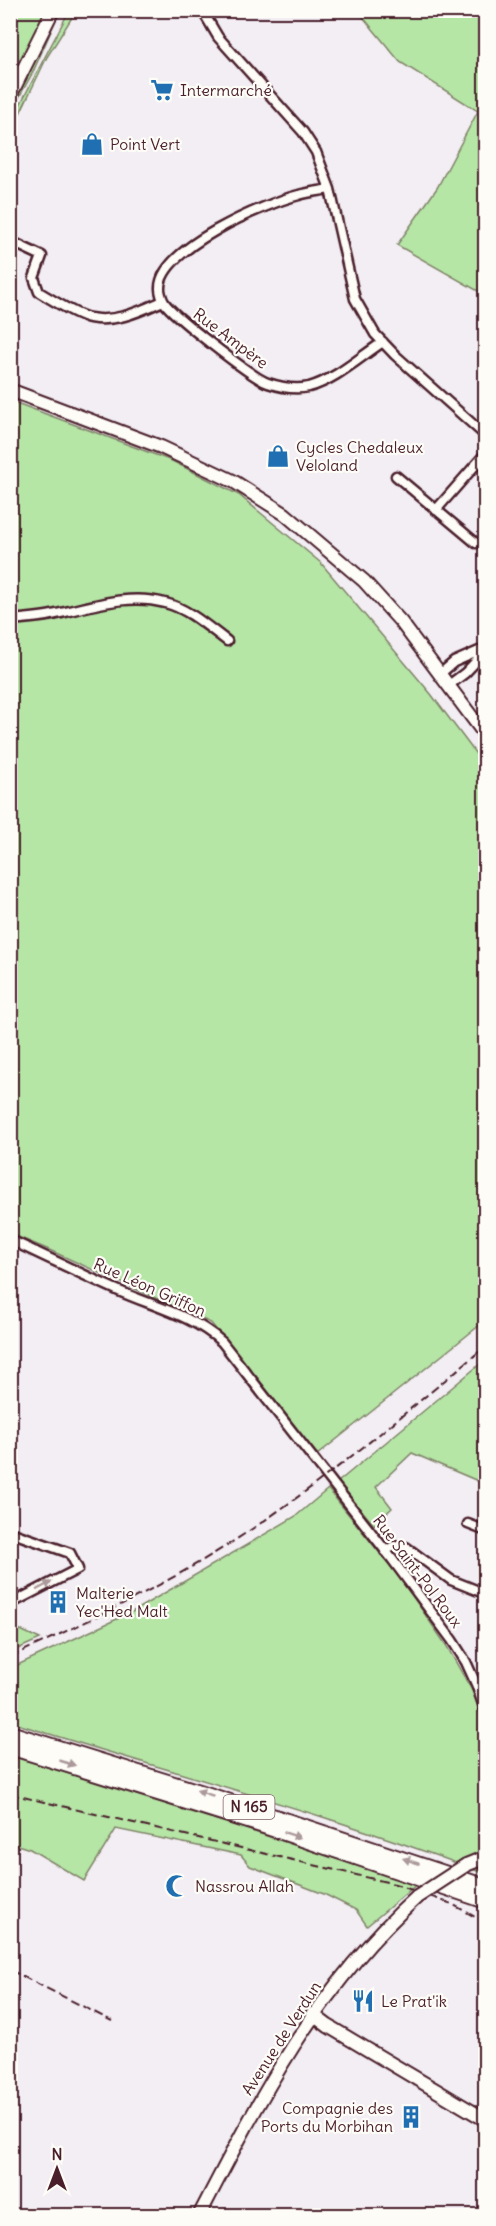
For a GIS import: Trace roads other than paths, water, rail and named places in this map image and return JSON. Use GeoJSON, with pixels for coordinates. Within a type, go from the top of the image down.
{"type":"FeatureCollection","features":[{"type":"Feature","properties":{"kind":"highway","name":"N 165"},"geometry":{"type":"LineString","coordinates":[[10,1733],[203,1792],[486,1887]]}},
{"type":"Feature","properties":{"kind":"highway","name":"N 165"},"geometry":{"type":"LineString","coordinates":[[10,1747],[278,1830],[486,1901]]}},
{"type":"Feature","properties":{"kind":"main road"},"geometry":{"type":"LineString","coordinates":[[10,96],[53,10]]}},
{"type":"Feature","properties":{"kind":"main road"},"geometry":{"type":"LineString","coordinates":[[10,390],[161,447],[233,481],[285,514],[364,581],[401,622],[486,736]]}},
{"type":"Feature","properties":{"kind":"main road","name":"Avenue de Verdun"},"geometry":{"type":"LineString","coordinates":[[199,2216],[250,2116],[312,2014],[373,1940],[417,1897],[466,1865],[486,1857]]}},
{"type":"Feature","properties":{"kind":"main road"},"geometry":{"type":"LineString","coordinates":[[312,2014],[328,2026],[486,2120]]}},
{"type":"Feature","properties":{"kind":"street"},"geometry":{"type":"LineString","coordinates":[[202,10],[218,37],[303,132],[316,152],[330,189],[355,299],[363,315],[382,342],[486,436]]}},
{"type":"Feature","properties":{"kind":"street"},"geometry":{"type":"LineString","coordinates":[[10,241],[42,256],[34,278],[39,292],[88,318],[112,319],[136,313],[163,301],[160,288],[162,276],[192,244],[217,229],[278,202],[298,195],[330,189]]}},
{"type":"Feature","properties":{"kind":"street","name":"Rue Ampère"},"geometry":{"type":"LineString","coordinates":[[163,301],[244,369],[266,383],[285,388],[308,387],[332,376],[382,342]]}},
{"type":"Feature","properties":{"kind":"street"},"geometry":{"type":"LineString","coordinates":[[435,510],[486,453]]}},
{"type":"Feature","properties":{"kind":"street"},"geometry":{"type":"LineString","coordinates":[[396,476],[476,543]]}},
{"type":"Feature","properties":{"kind":"street"},"geometry":{"type":"LineString","coordinates":[[10,620],[48,616],[98,603],[148,601],[164,603],[189,613],[227,642]]}},
{"type":"Feature","properties":{"kind":"street"},"geometry":{"type":"LineString","coordinates":[[440,674],[454,662],[486,650]]}},
{"type":"Feature","properties":{"kind":"street"},"geometry":{"type":"LineString","coordinates":[[449,685],[465,673],[486,650]]}},
{"type":"Feature","properties":{"kind":"street","name":"Rue Léon Griffon"},"geometry":{"type":"LineString","coordinates":[[10,1240],[121,1292],[191,1319],[210,1330],[236,1358],[332,1484]]}},
{"type":"Feature","properties":{"kind":"street","name":"Rue Saint-Pol Roux"},"geometry":{"type":"LineString","coordinates":[[332,1484],[385,1551],[466,1662],[477,1684],[486,1713]]}},
{"type":"Feature","properties":{"kind":"street"},"geometry":{"type":"LineString","coordinates":[[468,1524],[486,1531]]}},
{"type":"Feature","properties":{"kind":"street"},"geometry":{"type":"LineString","coordinates":[[10,1532],[70,1553],[78,1569],[10,1604]]}},
{"type":"Feature","properties":{"kind":"street"},"geometry":{"type":"LineString","coordinates":[[385,1551],[394,1546],[406,1547],[451,1580],[486,1594]]}},
{"type":"Feature","properties":{"kind":"railway"},"geometry":{"type":"LineString","coordinates":[[10,1657],[149,1590],[203,1560],[263,1522],[392,1424],[486,1346]]}},
{"type":"Feature","properties":{"kind":"railway"},"geometry":{"type":"LineString","coordinates":[[10,1794],[395,1884],[452,1904],[486,1923]]}},
{"type":"Feature","properties":{"kind":"railway"},"geometry":{"type":"LineString","coordinates":[[10,1970],[112,2021]]}},
{"type":"Feature","properties":{"kind":"place","name":"Intermarché"},"geometry":{"type":"Point","coordinates":[162,90]}},
{"type":"Feature","properties":{"kind":"place","name":"Point Vert"},"geometry":{"type":"Point","coordinates":[92,144]}},
{"type":"Feature","properties":{"kind":"place","name":"Cycles Chedaleux Veloland"},"geometry":{"type":"Point","coordinates":[278,456]}},
{"type":"Feature","properties":{"kind":"place","name":"Malterie Yec'Hed Malt"},"geometry":{"type":"Point","coordinates":[58,1602]}},
{"type":"Feature","properties":{"kind":"place","name":"Nassrou Allah"},"geometry":{"type":"Point","coordinates":[177,1886]}},
{"type":"Feature","properties":{"kind":"place","name":"Le Prat'ik"},"geometry":{"type":"Point","coordinates":[363,2001]}},
{"type":"Feature","properties":{"kind":"place","name":"Compagnie des Ports du Morbihan"},"geometry":{"type":"Point","coordinates":[411,2117]}}]}
